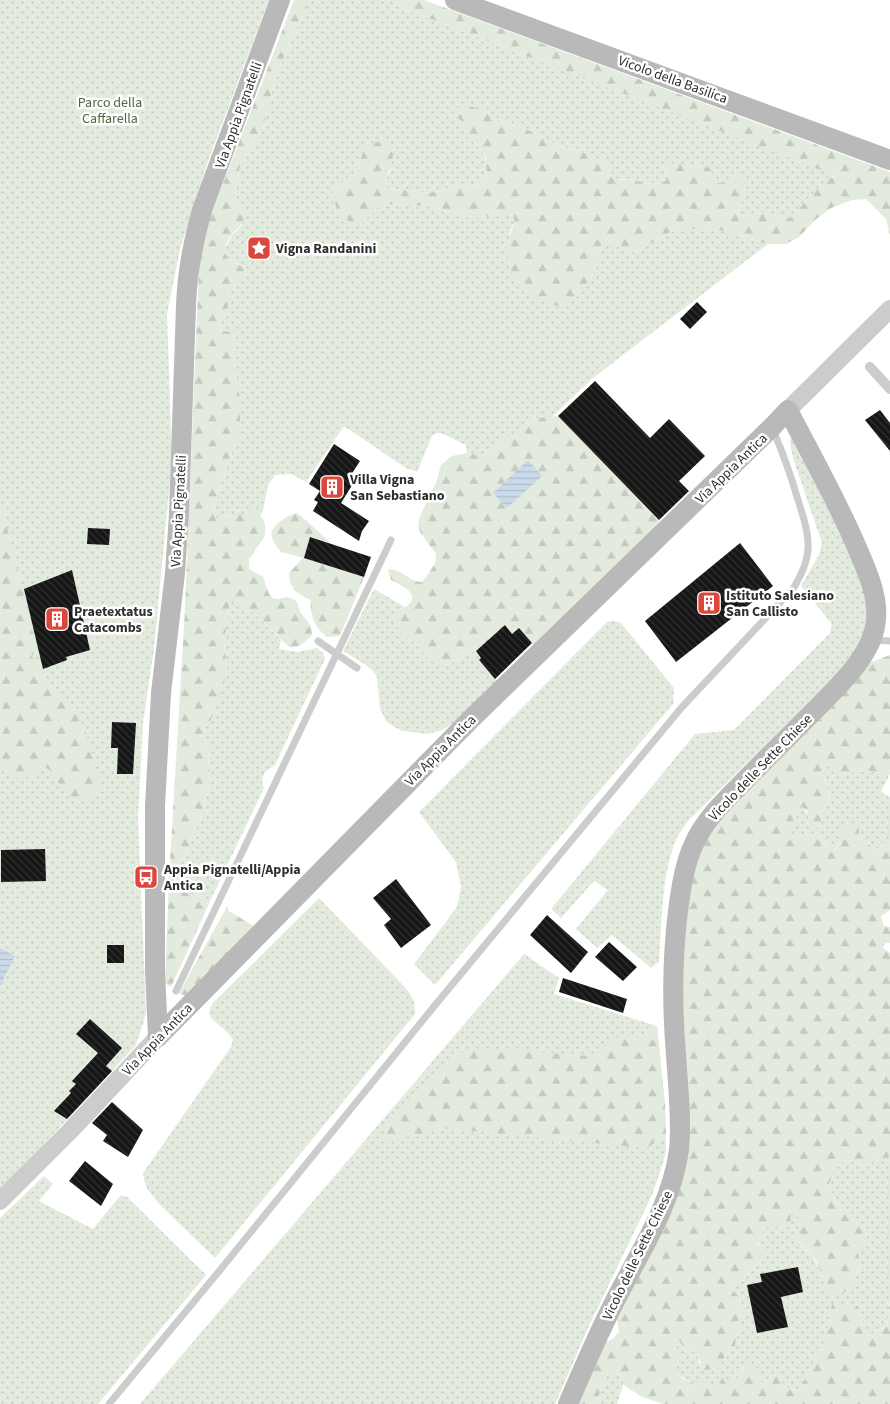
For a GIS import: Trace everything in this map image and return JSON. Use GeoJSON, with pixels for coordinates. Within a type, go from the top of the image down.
{"type":"FeatureCollection","features":[{"type":"Feature","properties":{"kind":"main road","name":"Via Appia Pignatelli"},"geometry":{"type":"LineString","coordinates":[[158,1038],[154,962],[155,788],[161,693],[173,593],[179,514],[188,272],[202,210],[280,0]]}},
{"type":"Feature","properties":{"kind":"main road","name":"Vicolo della Basilica"},"geometry":{"type":"LineString","coordinates":[[455,0],[890,160]]}},
{"type":"Feature","properties":{"kind":"main road","name":"Via Appia Antica"},"geometry":{"type":"LineString","coordinates":[[158,1038],[472,718],[788,410]]}},
{"type":"Feature","properties":{"kind":"main road","name":"Vicolo delle Sette Chiese"},"geometry":{"type":"LineString","coordinates":[[568,1404],[610,1312],[667,1198],[676,1168],[680,1137],[673,967],[681,892],[686,867],[694,844],[706,823],[726,799],[881,641],[875,628],[875,598],[870,582],[845,520],[788,410]]}},
{"type":"Feature","properties":{"kind":"street","name":"Via Appia Antica"},"geometry":{"type":"LineString","coordinates":[[788,410],[890,309]]}},
{"type":"Feature","properties":{"kind":"street"},"geometry":{"type":"LineString","coordinates":[[870,367],[890,389]]}},
{"type":"Feature","properties":{"kind":"street","name":"Via Appia Antica"},"geometry":{"type":"LineString","coordinates":[[0,1201],[71,1130],[158,1038]]}},
{"type":"Feature","properties":{"kind":"lane"},"geometry":{"type":"LineString","coordinates":[[109,1404],[682,707],[793,589],[807,558],[807,533],[794,488],[772,427]]}},
{"type":"Feature","properties":{"kind":"lane"},"geometry":{"type":"LineString","coordinates":[[176,991],[391,540]]}},
{"type":"Feature","properties":{"kind":"lane"},"geometry":{"type":"LineString","coordinates":[[318,641],[357,668]]}},
{"type":"Feature","properties":{"kind":"green space","name":"Parco della Caffarella"},"geometry":{"type":"Polygon","coordinates":[[[0,0],[269,0],[208,161],[180,249],[167,314],[172,460],[154,649],[143,723],[138,817],[146,1014],[136,1045],[0,1190],[0,0]]]}},
{"type":"Feature","properties":{"kind":"green space"},"geometry":{"type":"Polygon","coordinates":[[[294,0],[309,0],[275,78],[263,128],[240,166],[235,196],[242,208],[244,218],[242,224],[229,238],[225,251],[229,260],[247,269],[248,276],[229,292],[227,314],[219,322],[222,331],[235,333],[235,375],[240,397],[240,425],[238,439],[228,462],[214,515],[217,519],[240,510],[243,517],[251,510],[260,514],[265,524],[265,536],[249,559],[249,569],[263,577],[269,594],[273,598],[286,597],[295,600],[300,612],[311,626],[312,635],[305,642],[289,647],[253,612],[230,600],[224,642],[227,669],[225,679],[211,720],[205,727],[202,739],[202,742],[210,749],[208,766],[211,774],[211,784],[201,819],[182,861],[181,874],[175,880],[174,885],[204,899],[209,899],[213,895],[171,987],[165,983],[169,879],[185,608],[200,243],[294,0]]]}},
{"type":"Feature","properties":{"kind":"green space"},"geometry":{"type":"Polygon","coordinates":[[[309,0],[382,0],[836,175],[827,179],[790,218],[760,212],[739,217],[738,208],[745,196],[729,182],[718,183],[664,168],[666,180],[661,184],[629,179],[617,180],[612,177],[607,164],[578,150],[566,148],[504,121],[462,121],[466,135],[478,146],[485,156],[487,175],[480,184],[454,186],[428,193],[387,188],[383,183],[391,170],[364,150],[355,173],[335,188],[361,224],[378,207],[393,204],[427,206],[472,218],[510,214],[514,218],[514,222],[509,234],[592,276],[603,242],[606,239],[626,252],[638,251],[668,233],[685,229],[701,229],[725,231],[768,244],[593,378],[552,417],[529,419],[516,436],[505,438],[483,456],[467,453],[466,445],[441,433],[437,433],[432,436],[417,472],[406,468],[344,426],[306,482],[291,474],[275,475],[268,485],[263,511],[260,514],[254,510],[243,517],[239,510],[233,514],[216,519],[214,515],[216,503],[228,462],[238,439],[240,397],[235,375],[233,332],[222,331],[219,322],[227,314],[229,292],[247,269],[229,260],[225,249],[232,235],[242,225],[243,210],[235,196],[240,166],[263,128],[275,78],[309,0]]]}},
{"type":"Feature","properties":{"kind":"green space"},"geometry":{"type":"Polygon","coordinates":[[[382,0],[424,0],[890,172],[890,236],[886,219],[866,199],[852,200],[831,208],[815,220],[799,237],[786,244],[768,244],[725,231],[701,229],[685,229],[668,233],[638,251],[626,252],[606,239],[603,242],[592,276],[576,297],[561,306],[541,301],[520,283],[512,272],[507,250],[514,221],[510,214],[472,218],[427,206],[393,204],[378,207],[361,224],[353,224],[339,211],[332,194],[335,188],[355,173],[364,150],[369,144],[385,140],[393,146],[391,166],[383,183],[387,188],[428,193],[454,186],[480,184],[487,175],[485,155],[466,135],[462,121],[453,115],[454,108],[471,106],[533,132],[551,142],[578,150],[607,164],[612,177],[617,180],[629,179],[661,184],[666,180],[665,164],[669,163],[698,165],[710,168],[718,183],[729,182],[734,176],[739,176],[746,184],[745,196],[738,208],[739,217],[760,212],[790,218],[827,179],[836,176],[382,0]]]}},
{"type":"Feature","properties":{"kind":"green space"},"geometry":{"type":"Polygon","coordinates":[[[558,416],[660,521],[537,649],[519,628],[512,634],[505,626],[476,651],[447,665],[437,665],[404,635],[394,623],[393,618],[396,611],[409,604],[412,595],[391,580],[388,570],[397,571],[417,582],[422,582],[436,561],[436,554],[420,532],[418,525],[420,516],[436,483],[441,465],[452,456],[467,453],[483,456],[505,438],[516,436],[529,419],[558,416]]]}},
{"type":"Feature","properties":{"kind":"green space"},"geometry":{"type":"Polygon","coordinates":[[[792,432],[842,535],[862,582],[866,599],[864,634],[858,649],[823,688],[688,821],[680,832],[667,869],[659,962],[651,968],[612,935],[597,948],[576,929],[608,890],[594,881],[561,918],[551,909],[695,734],[734,730],[830,633],[832,624],[801,586],[819,555],[822,543],[793,458],[790,442],[792,432]]]}},
{"type":"Feature","properties":{"kind":"green space"},"geometry":{"type":"Polygon","coordinates":[[[0,499],[36,647],[32,657],[84,725],[101,787],[96,798],[69,798],[47,767],[40,769],[39,776],[17,778],[0,769],[0,499]]]}},
{"type":"Feature","properties":{"kind":"green space"},"geometry":{"type":"Polygon","coordinates":[[[297,513],[331,543],[310,537],[304,558],[364,577],[340,636],[327,637],[322,633],[314,621],[310,600],[292,587],[289,573],[303,558],[281,552],[272,538],[272,530],[278,523],[297,513]]]}},
{"type":"Feature","properties":{"kind":"green space"},"geometry":{"type":"Polygon","coordinates":[[[374,589],[405,607],[396,611],[404,635],[415,643],[431,661],[447,665],[476,651],[481,658],[479,661],[499,683],[443,730],[427,734],[403,731],[386,721],[380,709],[377,677],[366,665],[343,651],[374,589]]]}},
{"type":"Feature","properties":{"kind":"green space"},"geometry":{"type":"Polygon","coordinates":[[[230,599],[253,612],[281,640],[279,649],[297,652],[317,648],[323,653],[325,659],[275,765],[264,774],[262,780],[264,788],[213,895],[209,899],[204,899],[174,886],[175,880],[181,874],[182,861],[201,819],[211,784],[211,774],[208,766],[210,749],[202,742],[202,739],[205,727],[211,720],[227,669],[224,642],[230,599]]]}},
{"type":"Feature","properties":{"kind":"green space"},"geometry":{"type":"Polygon","coordinates":[[[607,622],[621,623],[674,688],[673,704],[435,985],[414,964],[457,907],[461,887],[456,862],[419,812],[607,622]]]}},
{"type":"Feature","properties":{"kind":"green space"},"geometry":{"type":"Polygon","coordinates":[[[890,655],[890,770],[883,773],[868,771],[841,774],[829,759],[823,773],[830,796],[822,815],[820,829],[808,823],[808,812],[802,807],[794,812],[792,834],[817,834],[827,845],[835,849],[842,842],[839,832],[848,822],[858,825],[859,834],[875,850],[881,847],[884,839],[890,843],[890,910],[881,916],[884,926],[890,927],[890,943],[886,943],[883,948],[890,953],[890,1156],[864,1165],[847,1160],[834,1169],[829,1185],[839,1209],[859,1224],[868,1240],[858,1252],[860,1267],[852,1284],[842,1295],[829,1297],[813,1256],[795,1239],[800,1228],[797,1214],[791,1212],[790,1226],[779,1229],[766,1227],[757,1245],[766,1251],[762,1261],[748,1272],[744,1280],[731,1288],[738,1296],[740,1307],[744,1314],[737,1322],[741,1326],[737,1334],[735,1346],[725,1356],[717,1369],[703,1370],[698,1355],[685,1349],[672,1331],[678,1354],[676,1372],[683,1379],[695,1385],[705,1380],[718,1387],[722,1378],[737,1381],[744,1366],[751,1366],[760,1375],[760,1384],[776,1374],[785,1387],[798,1392],[826,1338],[832,1304],[858,1306],[868,1336],[887,1326],[890,1298],[890,1404],[663,1404],[642,1397],[625,1386],[620,1374],[608,1372],[597,1404],[576,1404],[602,1344],[613,1339],[619,1331],[616,1316],[672,1200],[677,996],[687,886],[708,827],[867,664],[890,655]]]}},
{"type":"Feature","properties":{"kind":"green space"},"geometry":{"type":"Polygon","coordinates":[[[829,758],[857,772],[883,773],[890,770],[890,774],[881,792],[890,797],[890,843],[884,840],[881,847],[875,850],[858,834],[842,842],[834,849],[827,845],[817,834],[791,835],[794,812],[802,807],[820,828],[822,815],[830,796],[823,773],[829,758]]]}},
{"type":"Feature","properties":{"kind":"green space"},"geometry":{"type":"Polygon","coordinates":[[[319,898],[408,991],[414,1001],[415,1014],[215,1258],[158,1203],[147,1188],[143,1173],[231,1047],[233,1040],[229,1034],[209,1014],[213,1003],[319,898]]]}},
{"type":"Feature","properties":{"kind":"green space"},"geometry":{"type":"Polygon","coordinates":[[[228,905],[229,911],[255,927],[189,996],[179,993],[228,905]]]}},
{"type":"Feature","properties":{"kind":"green space"},"geometry":{"type":"Polygon","coordinates":[[[524,954],[559,978],[554,994],[657,1026],[665,1104],[666,1152],[652,1195],[589,1326],[555,1404],[140,1404],[524,954]]]}},
{"type":"Feature","properties":{"kind":"green space"},"geometry":{"type":"Polygon","coordinates":[[[657,1026],[665,1104],[666,1135],[647,1148],[442,1128],[405,1138],[386,1140],[387,1125],[455,1054],[485,1048],[590,1056],[610,1038],[641,1037],[657,1026]]]}},
{"type":"Feature","properties":{"kind":"green space"},"geometry":{"type":"Polygon","coordinates":[[[890,1156],[890,1298],[887,1326],[867,1336],[832,1305],[827,1338],[798,1392],[785,1387],[776,1374],[760,1384],[744,1366],[737,1381],[720,1387],[705,1387],[695,1384],[676,1372],[678,1354],[671,1329],[685,1349],[698,1355],[699,1363],[717,1368],[735,1346],[737,1334],[741,1326],[737,1323],[740,1304],[730,1288],[744,1280],[748,1272],[762,1261],[758,1244],[760,1236],[766,1227],[779,1229],[790,1212],[797,1214],[800,1228],[800,1245],[812,1255],[819,1270],[842,1295],[852,1284],[860,1267],[857,1252],[859,1224],[839,1209],[829,1185],[834,1169],[847,1160],[864,1165],[890,1156]]]}},
{"type":"Feature","properties":{"kind":"green space"},"geometry":{"type":"Polygon","coordinates":[[[44,1176],[53,1184],[39,1201],[93,1229],[120,1196],[126,1196],[206,1275],[98,1404],[0,1404],[0,1218],[44,1176]]]}},
{"type":"Feature","properties":{"kind":"green space"},"geometry":{"type":"Polygon","coordinates":[[[608,1372],[620,1374],[624,1383],[617,1404],[597,1404],[601,1388],[608,1372]]]}},
{"type":"Feature","properties":{"kind":"water"},"geometry":{"type":"Polygon","coordinates":[[[528,460],[542,476],[507,508],[493,493],[528,460]]]}},
{"type":"Feature","properties":{"kind":"water"},"geometry":{"type":"Polygon","coordinates":[[[0,948],[15,956],[0,986],[0,948]]]}},
{"type":"Feature","properties":{"kind":"building"},"geometry":{"type":"Polygon","coordinates":[[[697,302],[707,312],[690,329],[680,319],[697,302]]]}},
{"type":"Feature","properties":{"kind":"building"},"geometry":{"type":"Polygon","coordinates":[[[595,381],[650,438],[669,419],[705,456],[679,481],[689,491],[659,520],[558,416],[595,381]]]}},
{"type":"Feature","properties":{"kind":"building"},"geometry":{"type":"Polygon","coordinates":[[[880,410],[890,423],[890,451],[865,420],[880,410]]]}},
{"type":"Feature","properties":{"kind":"building","name":"Villa Vigna San Sebastiano"},"geometry":{"type":"Polygon","coordinates":[[[334,444],[360,461],[351,475],[356,479],[341,503],[369,521],[362,531],[359,541],[313,511],[318,502],[314,500],[320,491],[309,484],[334,444]]]}},
{"type":"Feature","properties":{"kind":"building"},"geometry":{"type":"Polygon","coordinates":[[[88,528],[110,529],[109,545],[87,544],[88,528]]]}},
{"type":"Feature","properties":{"kind":"building"},"geometry":{"type":"Polygon","coordinates":[[[310,537],[371,557],[364,577],[304,558],[310,537]]]}},
{"type":"Feature","properties":{"kind":"building","name":"Istituto Salesiano San Callisto"},"geometry":{"type":"Polygon","coordinates":[[[740,543],[773,586],[676,662],[645,621],[740,543]]]}},
{"type":"Feature","properties":{"kind":"building","name":"Praetextatus Catacombs"},"geometry":{"type":"Polygon","coordinates":[[[72,570],[90,650],[66,657],[67,660],[43,669],[24,589],[72,570]]]}},
{"type":"Feature","properties":{"kind":"building"},"geometry":{"type":"Polygon","coordinates":[[[505,625],[512,634],[519,628],[532,643],[495,679],[479,660],[481,658],[476,651],[505,625]]]}},
{"type":"Feature","properties":{"kind":"building"},"geometry":{"type":"Polygon","coordinates":[[[112,722],[136,723],[133,774],[117,774],[118,748],[111,748],[112,722]]]}},
{"type":"Feature","properties":{"kind":"building"},"geometry":{"type":"Polygon","coordinates":[[[45,849],[46,881],[1,882],[1,850],[45,849]]]}},
{"type":"Feature","properties":{"kind":"building"},"geometry":{"type":"Polygon","coordinates":[[[396,879],[431,925],[401,948],[384,925],[391,919],[373,898],[396,879]]]}},
{"type":"Feature","properties":{"kind":"building"},"geometry":{"type":"Polygon","coordinates":[[[547,915],[588,952],[571,973],[530,935],[547,915]]]}},
{"type":"Feature","properties":{"kind":"building"},"geometry":{"type":"Polygon","coordinates":[[[609,942],[637,967],[623,981],[595,957],[609,942]]]}},
{"type":"Feature","properties":{"kind":"building"},"geometry":{"type":"Polygon","coordinates":[[[107,945],[124,945],[124,963],[107,963],[107,945]]]}},
{"type":"Feature","properties":{"kind":"building"},"geometry":{"type":"Polygon","coordinates":[[[563,978],[627,999],[623,1013],[559,992],[563,978]]]}},
{"type":"Feature","properties":{"kind":"building"},"geometry":{"type":"Polygon","coordinates":[[[90,1019],[122,1048],[106,1066],[112,1071],[67,1119],[54,1111],[71,1093],[69,1091],[76,1084],[72,1081],[98,1053],[76,1034],[90,1019]]]}},
{"type":"Feature","properties":{"kind":"building"},"geometry":{"type":"Polygon","coordinates":[[[112,1102],[143,1130],[128,1157],[103,1141],[107,1135],[92,1123],[112,1102]]]}},
{"type":"Feature","properties":{"kind":"building"},"geometry":{"type":"Polygon","coordinates":[[[85,1161],[113,1184],[101,1206],[69,1181],[85,1161]]]}},
{"type":"Feature","properties":{"kind":"building"},"geometry":{"type":"Polygon","coordinates":[[[798,1267],[803,1292],[781,1297],[788,1327],[757,1333],[747,1285],[762,1282],[760,1274],[798,1267]]]}},
{"type":"Feature","properties":{"kind":"place","name":"Vigna Randanini"},"geometry":{"type":"Point","coordinates":[259,248]}},
{"type":"Feature","properties":{"kind":"place","name":"Villa Vigna San Sebastiano"},"geometry":{"type":"Point","coordinates":[332,487]}},
{"type":"Feature","properties":{"kind":"place","name":"Istituto Salesiano San Callisto"},"geometry":{"type":"Point","coordinates":[709,603]}},
{"type":"Feature","properties":{"kind":"place","name":"Praetextatus Catacombs"},"geometry":{"type":"Point","coordinates":[57,619]}},
{"type":"Feature","properties":{"kind":"place","name":"Appia Pignatelli/Appia Antica"},"geometry":{"type":"Point","coordinates":[146,877]}}]}
